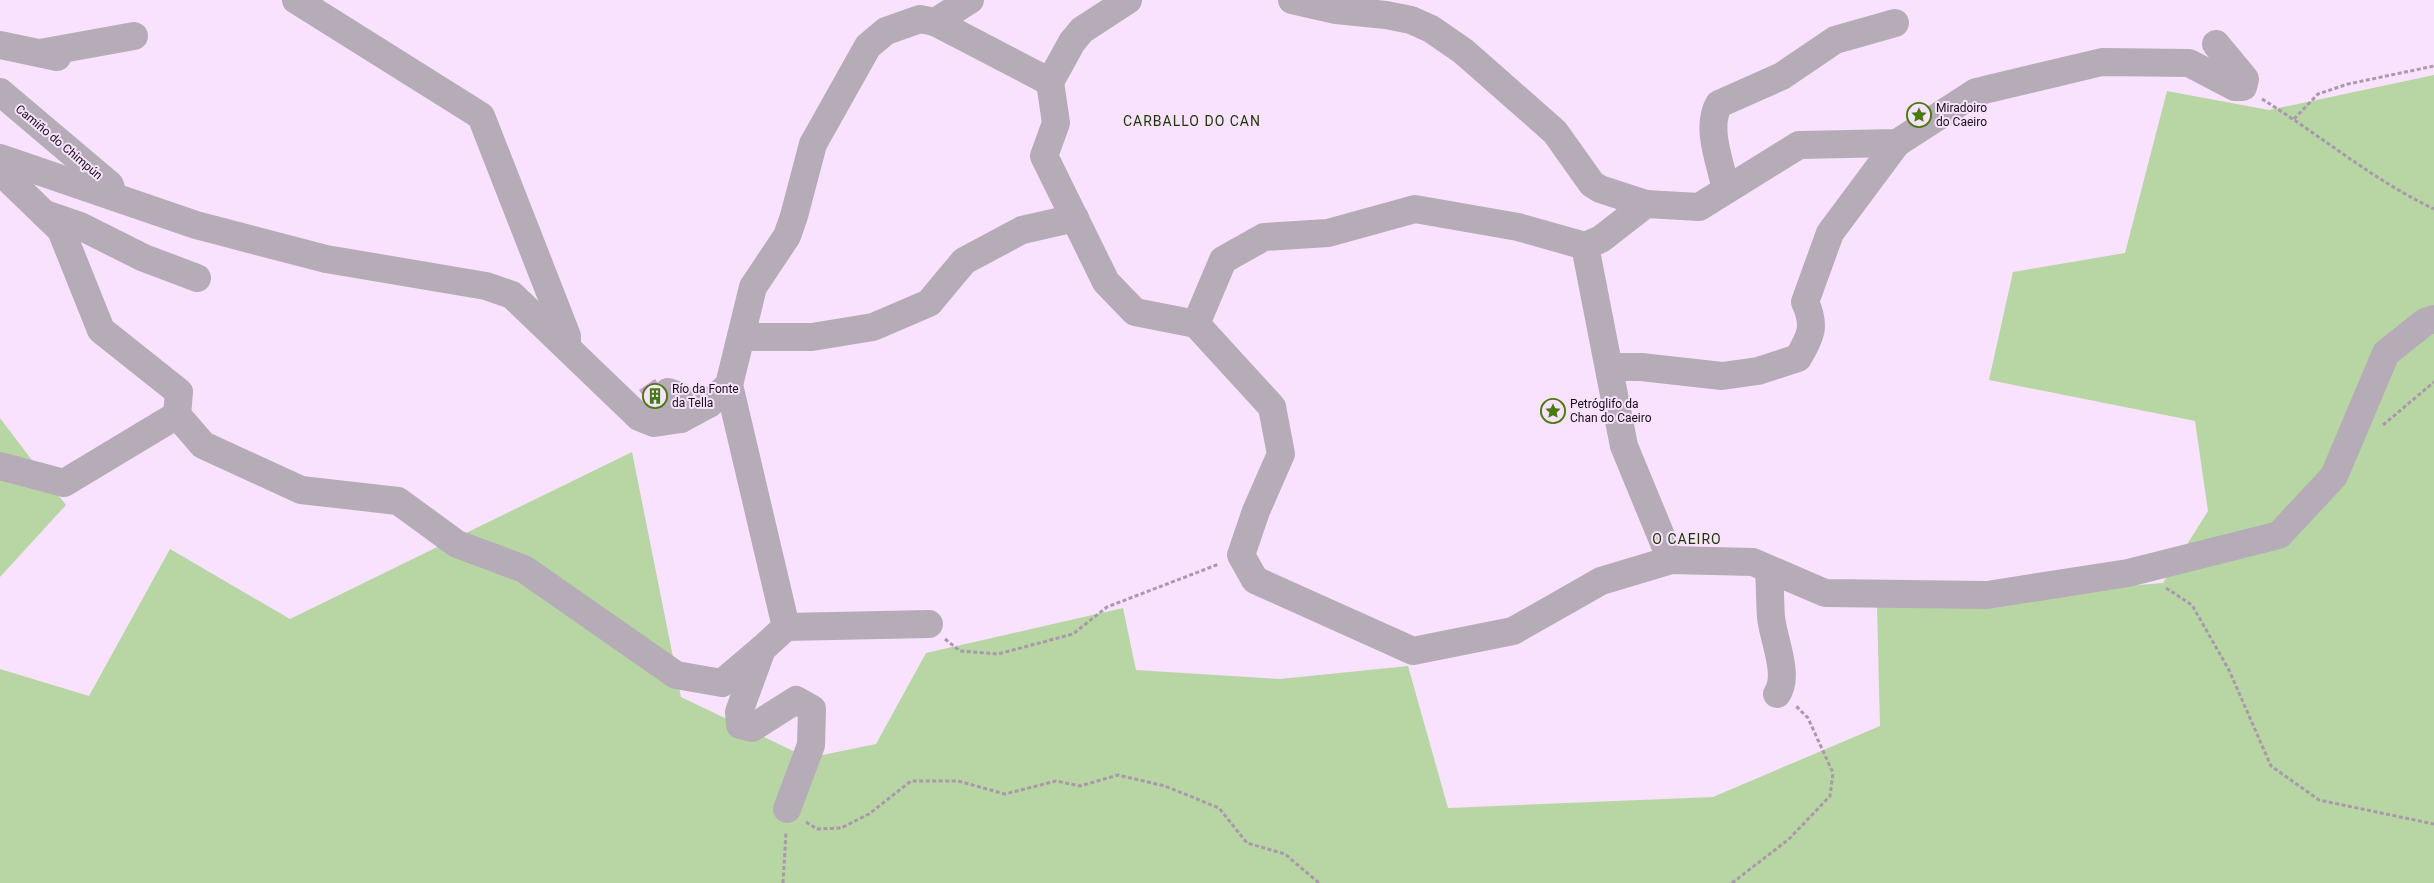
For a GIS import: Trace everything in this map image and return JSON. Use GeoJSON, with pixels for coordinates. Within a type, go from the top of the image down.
{"type":"FeatureCollection","features":[{"type":"Feature","properties":{"kind":"street"},"geometry":{"type":"LineString","coordinates":[[296,0],[481,116],[567,336],[568,348]]}},
{"type":"Feature","properties":{"kind":"street"},"geometry":{"type":"LineString","coordinates":[[936,22],[970,0]]}},
{"type":"Feature","properties":{"kind":"street"},"geometry":{"type":"LineString","coordinates":[[1128,0],[1082,30],[1072,42],[1050,82],[1056,122],[1044,156],[1106,282],[1135,312],[1196,324],[1272,406],[1282,454],[1256,511],[1241,555],[1255,580],[1413,652],[1513,631],[1601,581],[1670,560],[1753,562],[1825,593],[1987,595],[2128,573],[2279,535],[2334,476],[2386,353],[2425,322],[2434,319]]}},
{"type":"Feature","properties":{"kind":"street"},"geometry":{"type":"LineString","coordinates":[[1292,0],[1336,10],[1386,15],[1411,20],[1431,28],[1462,51],[1555,132],[1592,184],[1600,189],[1646,204],[1699,206],[1799,145],[1898,143]]}},
{"type":"Feature","properties":{"kind":"street"},"geometry":{"type":"LineString","coordinates":[[786,627],[729,385],[753,287],[786,236],[794,216],[814,144],[868,46],[886,31],[920,18],[936,22],[1050,82]]}},
{"type":"Feature","properties":{"kind":"street"},"geometry":{"type":"LineString","coordinates":[[1726,190],[1714,133],[1714,113],[1719,104],[1782,76],[1835,40],[1895,23]]}},
{"type":"Feature","properties":{"kind":"street"},"geometry":{"type":"LineString","coordinates":[[40,53],[134,36]]}},
{"type":"Feature","properties":{"kind":"street"},"geometry":{"type":"LineString","coordinates":[[1609,367],[1641,367],[1722,376],[1758,371],[1798,358],[1807,342],[1813,318],[1805,302],[1830,233],[1898,143],[1976,92],[2102,62],[2189,63],[2235,87],[2242,87],[2245,78],[2216,44]]}},
{"type":"Feature","properties":{"kind":"street"},"geometry":{"type":"LineString","coordinates":[[0,45],[67,59]]}},
{"type":"Feature","properties":{"kind":"street","name":"Camiño do Chimpún"},"geometry":{"type":"LineString","coordinates":[[0,92],[110,185],[113,196]]}},
{"type":"Feature","properties":{"kind":"street"},"geometry":{"type":"LineString","coordinates":[[0,158],[196,225],[326,259],[486,286],[512,295],[638,417],[654,423],[681,419],[710,404],[729,385]]}},
{"type":"Feature","properties":{"kind":"street"},"geometry":{"type":"LineString","coordinates":[[0,171],[61,230],[101,330],[179,392],[177,414],[203,445],[301,490],[398,501],[457,544],[524,569],[676,675],[722,683],[786,627],[929,624]]}},
{"type":"Feature","properties":{"kind":"street"},"geometry":{"type":"LineString","coordinates":[[1196,324],[1223,260],[1264,237],[1328,233],[1416,209],[1518,227],[1585,246],[1601,239],[1646,204]]}},
{"type":"Feature","properties":{"kind":"street"},"geometry":{"type":"LineString","coordinates":[[45,214],[80,226],[144,258],[197,278]]}},
{"type":"Feature","properties":{"kind":"street"},"geometry":{"type":"LineString","coordinates":[[741,338],[812,337],[874,327],[929,303],[964,261],[1022,230],[1075,218]]}},
{"type":"Feature","properties":{"kind":"street"},"geometry":{"type":"LineString","coordinates":[[1585,246],[1624,446],[1670,560]]}},
{"type":"Feature","properties":{"kind":"street"},"geometry":{"type":"LineString","coordinates":[[668,392],[679,396],[681,419]]}},
{"type":"Feature","properties":{"kind":"street"},"geometry":{"type":"LineString","coordinates":[[0,466],[64,483],[177,414]]}},
{"type":"Feature","properties":{"kind":"street"},"geometry":{"type":"LineString","coordinates":[[1769,570],[1771,619],[1781,658],[1779,692]]}},
{"type":"Feature","properties":{"kind":"street"},"geometry":{"type":"LineString","coordinates":[[762,649],[739,712],[740,725],[752,728],[796,700],[812,709],[811,745],[795,811]]}},
{"type":"Feature","properties":{"kind":"path"},"geometry":{"type":"LineString","coordinates":[[2294,118],[2318,94],[2348,84],[2434,66]]}},
{"type":"Feature","properties":{"kind":"path"},"geometry":{"type":"LineString","coordinates":[[2242,87],[2294,118],[2376,176],[2434,210]]}},
{"type":"Feature","properties":{"kind":"path"},"geometry":{"type":"LineString","coordinates":[[929,624],[960,651],[998,654],[1072,634],[1107,607],[1241,555]]}},
{"type":"Feature","properties":{"kind":"path"},"geometry":{"type":"LineString","coordinates":[[2165,587],[2192,605],[2229,670],[2271,766],[2318,800],[2434,824]]}},
{"type":"Feature","properties":{"kind":"path"},"geometry":{"type":"LineString","coordinates":[[1732,883],[1789,839],[1830,796],[1833,772],[1813,727],[1808,718],[1779,692]]}},
{"type":"Feature","properties":{"kind":"path"},"geometry":{"type":"LineString","coordinates":[[795,811],[817,829],[841,828],[869,814],[911,782],[958,781],[1005,794],[1056,781],[1080,786],[1118,775],[1165,786],[1218,808],[1247,843],[1285,854],[1318,883]]}},
{"type":"Feature","properties":{"kind":"path"},"geometry":{"type":"LineString","coordinates":[[783,883],[795,811]]}},
{"type":"Feature","properties":{"kind":"green space"},"geometry":{"type":"Polygon","coordinates":[[[2434,75],[2434,883],[0,883],[0,669],[89,696],[170,549],[290,619],[632,452],[681,697],[808,758],[876,744],[926,653],[1123,608],[1136,670],[1280,679],[1408,666],[1448,808],[1713,797],[1880,726],[1877,606],[2163,583],[2208,511],[2195,421],[1989,380],[2013,272],[2125,253],[2167,91],[2269,110],[2434,75]]]}},
{"type":"Feature","properties":{"kind":"green space"},"geometry":{"type":"Polygon","coordinates":[[[0,418],[66,505],[0,577],[0,418]]]}},
{"type":"Feature","properties":{"kind":"building","name":"Río da Fonte da Tella"},"geometry":{"type":"Polygon","coordinates":[[[655,379],[669,400],[654,411],[639,390],[655,379]]]}},
{"type":"Feature","properties":{"kind":"place","name":"Miradoiro do Caeiro"},"geometry":{"type":"Point","coordinates":[1919,115]}},
{"type":"Feature","properties":{"kind":"place","name":"Río da Fonte da Tella"},"geometry":{"type":"Point","coordinates":[655,396]}},
{"type":"Feature","properties":{"kind":"place","name":"Petróglifo da Chan do Caeiro"},"geometry":{"type":"Point","coordinates":[1553,411]}},
{"type":"Feature","properties":{"kind":"district","name":"CARBALLO DO CAN"},"geometry":{"type":"Point","coordinates":[1192,121]}},
{"type":"Feature","properties":{"kind":"district","name":"O CAEIRO"},"geometry":{"type":"Point","coordinates":[1687,539]}}]}
